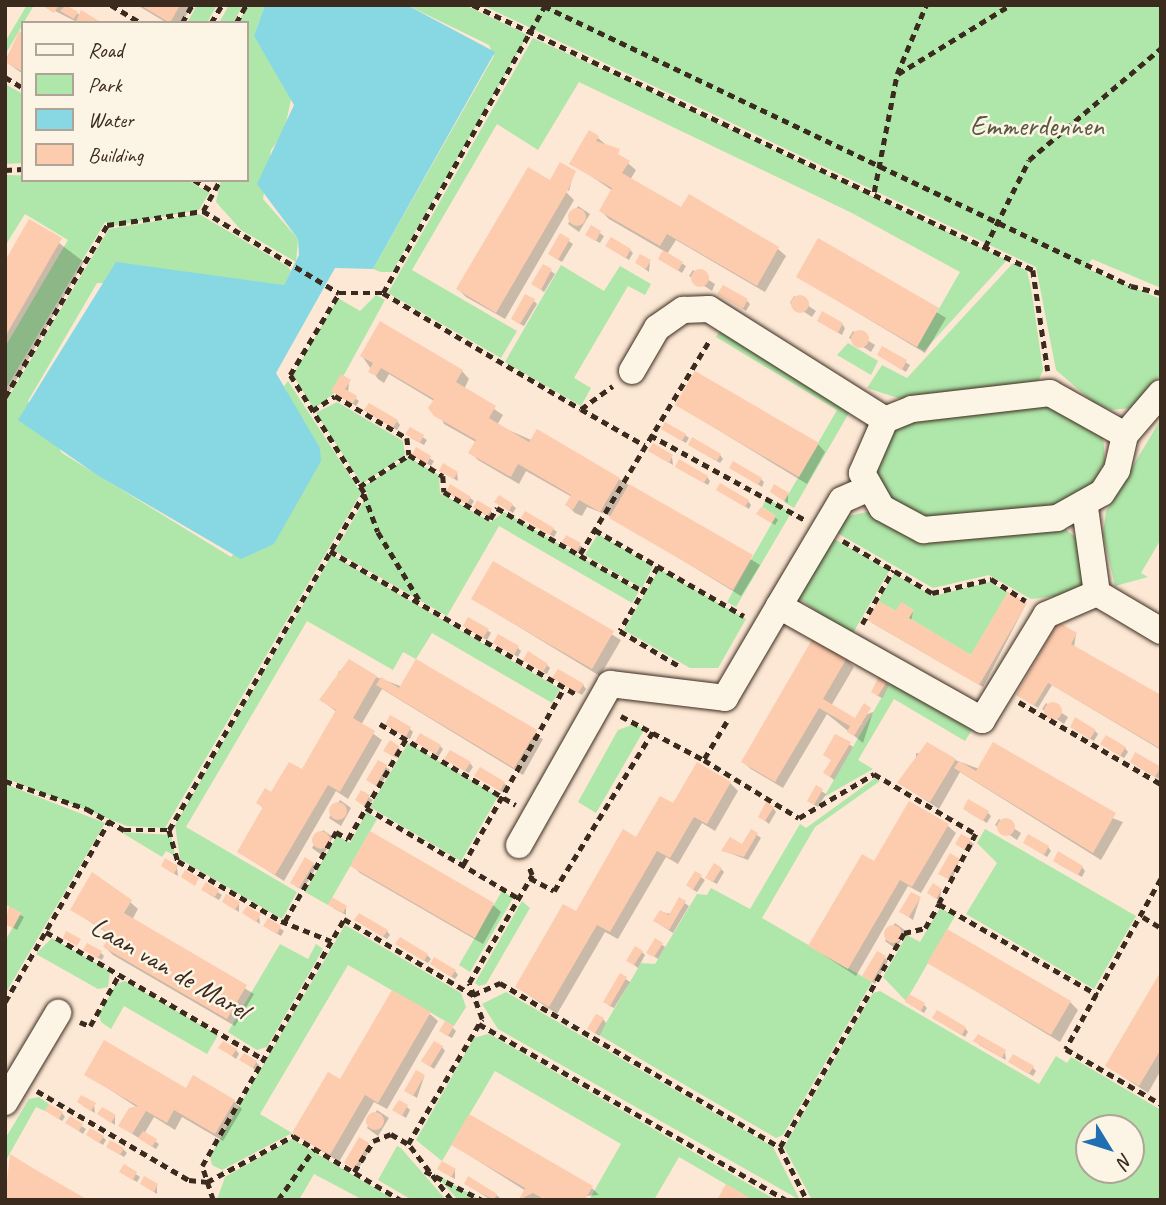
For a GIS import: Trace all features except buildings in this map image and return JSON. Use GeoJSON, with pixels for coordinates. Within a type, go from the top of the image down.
{"type":"FeatureCollection","features":[{"type":"Feature","properties":{"kind":"street"},"geometry":{"type":"LineString","coordinates":[[632,371],[657,328],[683,310],[709,309],[885,420]]}},
{"type":"Feature","properties":{"kind":"street"},"geometry":{"type":"LineString","coordinates":[[1125,435],[1050,393],[912,410],[885,420],[863,459],[867,489],[882,508],[923,530],[1057,518],[1085,508],[1117,470],[1125,435],[1161,393]]}},
{"type":"Feature","properties":{"kind":"street"},"geometry":{"type":"LineString","coordinates":[[519,845],[610,684],[725,698],[842,500],[867,489]]}},
{"type":"Feature","properties":{"kind":"street"},"geometry":{"type":"LineString","coordinates":[[1085,508],[1097,593]]}},
{"type":"Feature","properties":{"kind":"street"},"geometry":{"type":"LineString","coordinates":[[779,606],[982,720],[1046,615],[1097,593]]}},
{"type":"Feature","properties":{"kind":"street"},"geometry":{"type":"LineString","coordinates":[[1097,593],[1161,631]]}},
{"type":"Feature","properties":{"kind":"street"},"geometry":{"type":"LineString","coordinates":[[12,1091],[58,1013]]}},
{"type":"Feature","properties":{"kind":"path"},"geometry":{"type":"LineString","coordinates":[[111,5],[138,21]]}},
{"type":"Feature","properties":{"kind":"path"},"geometry":{"type":"LineString","coordinates":[[183,21],[192,5]]}},
{"type":"Feature","properties":{"kind":"path"},"geometry":{"type":"LineString","coordinates":[[212,21],[222,5]]}},
{"type":"Feature","properties":{"kind":"path"},"geometry":{"type":"LineString","coordinates":[[237,21],[246,5]]}},
{"type":"Feature","properties":{"kind":"path"},"geometry":{"type":"LineString","coordinates":[[874,192],[897,74],[926,5]]}},
{"type":"Feature","properties":{"kind":"path"},"geometry":{"type":"LineString","coordinates":[[897,74],[1010,5]]}},
{"type":"Feature","properties":{"kind":"path"},"geometry":{"type":"LineString","coordinates":[[477,6],[874,192],[1032,270],[1050,393]]}},
{"type":"Feature","properties":{"kind":"path"},"geometry":{"type":"LineString","coordinates":[[383,293],[532,34],[544,6],[998,218],[1131,286],[1161,293]]}},
{"type":"Feature","properties":{"kind":"path"},"geometry":{"type":"LineString","coordinates":[[985,247],[1029,160],[1161,48]]}},
{"type":"Feature","properties":{"kind":"path"},"geometry":{"type":"LineString","coordinates":[[5,78],[21,87]]}},
{"type":"Feature","properties":{"kind":"path"},"geometry":{"type":"LineString","coordinates":[[198,182],[214,191]]}},
{"type":"Feature","properties":{"kind":"path"},"geometry":{"type":"LineString","coordinates":[[203,212],[219,182]]}},
{"type":"Feature","properties":{"kind":"path"},"geometry":{"type":"LineString","coordinates":[[5,397],[107,226],[203,212],[339,293],[383,293],[644,445]]}},
{"type":"Feature","properties":{"kind":"path"},"geometry":{"type":"LineString","coordinates":[[339,293],[290,375],[364,493],[378,532],[422,604]]}},
{"type":"Feature","properties":{"kind":"path"},"geometry":{"type":"LineString","coordinates":[[580,554],[723,317]]}},
{"type":"Feature","properties":{"kind":"path"},"geometry":{"type":"LineString","coordinates":[[582,409],[632,371]]}},
{"type":"Feature","properties":{"kind":"path"},"geometry":{"type":"LineString","coordinates":[[312,411],[335,396],[407,439],[409,455]]}},
{"type":"Feature","properties":{"kind":"path"},"geometry":{"type":"LineString","coordinates":[[359,487],[409,455]]}},
{"type":"Feature","properties":{"kind":"path"},"geometry":{"type":"LineString","coordinates":[[409,455],[443,476],[444,492],[491,519],[498,508],[643,592]]}},
{"type":"Feature","properties":{"kind":"path"},"geometry":{"type":"LineString","coordinates":[[331,941],[285,921],[178,862],[169,830],[364,493]]}},
{"type":"Feature","properties":{"kind":"path"},"geometry":{"type":"LineString","coordinates":[[595,530],[766,629]]}},
{"type":"Feature","properties":{"kind":"path"},"geometry":{"type":"LineString","coordinates":[[330,551],[564,688],[463,865]]}},
{"type":"Feature","properties":{"kind":"path"},"geometry":{"type":"LineString","coordinates":[[659,567],[620,631],[685,670],[689,693]]}},
{"type":"Feature","properties":{"kind":"path"},"geometry":{"type":"LineString","coordinates":[[849,645],[893,570]]}},
{"type":"Feature","properties":{"kind":"path"},"geometry":{"type":"LineString","coordinates":[[1000,691],[1161,784]]}},
{"type":"Feature","properties":{"kind":"path"},"geometry":{"type":"LineString","coordinates":[[704,760],[729,718],[725,698]]}},
{"type":"Feature","properties":{"kind":"path"},"geometry":{"type":"LineString","coordinates":[[597,706],[607,717],[626,715],[654,730],[799,818],[874,774],[976,834],[925,928],[904,933],[780,1147]]}},
{"type":"Feature","properties":{"kind":"path"},"geometry":{"type":"LineString","coordinates":[[380,724],[534,817]]}},
{"type":"Feature","properties":{"kind":"path"},"geometry":{"type":"LineString","coordinates":[[519,845],[530,878],[554,891],[654,730]]}},
{"type":"Feature","properties":{"kind":"path"},"geometry":{"type":"LineString","coordinates":[[285,921],[336,832],[348,839],[406,739]]}},
{"type":"Feature","properties":{"kind":"path"},"geometry":{"type":"LineString","coordinates":[[5,781],[109,821],[124,830],[169,830]]}},
{"type":"Feature","properties":{"kind":"path"},"geometry":{"type":"LineString","coordinates":[[366,808],[519,898]]}},
{"type":"Feature","properties":{"kind":"path"},"geometry":{"type":"LineString","coordinates":[[5,1002],[109,821]]}},
{"type":"Feature","properties":{"kind":"path"},"geometry":{"type":"LineString","coordinates":[[408,1144],[479,1024],[469,983],[530,878]]}},
{"type":"Feature","properties":{"kind":"path"},"geometry":{"type":"LineString","coordinates":[[1161,879],[1143,917],[1066,1049],[1161,1104]]}},
{"type":"Feature","properties":{"kind":"path"},"geometry":{"type":"LineString","coordinates":[[939,904],[1098,995]]}},
{"type":"Feature","properties":{"kind":"path"},"geometry":{"type":"LineString","coordinates":[[1143,917],[1161,928]]}},
{"type":"Feature","properties":{"kind":"path"},"geometry":{"type":"LineString","coordinates":[[214,1200],[202,1166],[344,919],[472,995]]}},
{"type":"Feature","properties":{"kind":"path","name":"Laan van de Marel"},"geometry":{"type":"LineString","coordinates":[[46,932],[263,1059]]}},
{"type":"Feature","properties":{"kind":"path"},"geometry":{"type":"LineString","coordinates":[[58,1013],[90,1026],[119,975]]}},
{"type":"Feature","properties":{"kind":"path"},"geometry":{"type":"LineString","coordinates":[[472,995],[500,983],[780,1147],[807,1200]]}},
{"type":"Feature","properties":{"kind":"path"},"geometry":{"type":"LineString","coordinates":[[479,1024],[786,1200]]}},
{"type":"Feature","properties":{"kind":"path"},"geometry":{"type":"LineString","coordinates":[[12,1091],[189,1180],[207,1182],[293,1136],[401,1200]]}},
{"type":"Feature","properties":{"kind":"path"},"geometry":{"type":"LineString","coordinates":[[354,1172],[373,1141],[391,1134],[408,1144],[425,1171],[451,1200]]}},
{"type":"Feature","properties":{"kind":"path"},"geometry":{"type":"LineString","coordinates":[[278,1200],[314,1149]]}},
{"type":"Feature","properties":{"kind":"path"},"geometry":{"type":"LineString","coordinates":[[425,1171],[482,1200]]}},
{"type":"Feature","properties":{"kind":"green space"},"geometry":{"type":"Polygon","coordinates":[[[27,5],[34,5],[25,21],[21,21],[21,27],[5,55],[5,42],[27,5]]]}},
{"type":"Feature","properties":{"kind":"green space"},"geometry":{"type":"Polygon","coordinates":[[[197,5],[217,5],[208,21],[188,21],[197,5]]]}},
{"type":"Feature","properties":{"kind":"green space"},"geometry":{"type":"Polygon","coordinates":[[[229,5],[243,5],[234,21],[220,21],[229,5]]]}},
{"type":"Feature","properties":{"kind":"green space"},"geometry":{"type":"Polygon","coordinates":[[[248,5],[265,5],[254,36],[292,95],[284,132],[271,150],[263,199],[298,239],[296,262],[241,230],[216,202],[221,182],[248,182],[248,21],[239,21],[248,5]]]}},
{"type":"Feature","properties":{"kind":"green space"},"geometry":{"type":"Polygon","coordinates":[[[407,5],[465,5],[528,35],[392,272],[381,272],[373,269],[494,56],[489,45],[407,5]]]}},
{"type":"Feature","properties":{"kind":"green space","name":"Emmerdennen"},"geometry":{"type":"Polygon","coordinates":[[[482,5],[1161,5],[1161,288],[1092,259],[1086,268],[1161,299],[1161,374],[1131,408],[1111,410],[1093,402],[1056,370],[1036,267],[482,5]]]}},
{"type":"Feature","properties":{"kind":"green space"},"geometry":{"type":"Polygon","coordinates":[[[533,38],[1007,260],[924,351],[917,347],[960,272],[852,213],[579,82],[538,150],[497,124],[412,270],[517,331],[501,358],[388,293],[533,38]]]}},
{"type":"Feature","properties":{"kind":"green space"},"geometry":{"type":"Polygon","coordinates":[[[5,84],[21,93],[21,163],[5,164],[5,84]]]}},
{"type":"Feature","properties":{"kind":"green space"},"geometry":{"type":"Polygon","coordinates":[[[5,175],[21,175],[21,182],[190,182],[209,193],[199,210],[113,226],[105,222],[5,390],[5,347],[68,240],[25,214],[5,246],[5,175]]]}},
{"type":"Feature","properties":{"kind":"green space"},"geometry":{"type":"Polygon","coordinates":[[[199,214],[287,266],[291,271],[284,285],[97,283],[28,401],[62,453],[231,557],[320,448],[301,421],[284,386],[288,381],[361,493],[165,828],[127,826],[5,778],[5,403],[109,229],[199,214]]]}},
{"type":"Feature","properties":{"kind":"green space"},"geometry":{"type":"Polygon","coordinates":[[[1013,263],[1027,271],[1031,288],[1043,370],[1038,382],[904,400],[867,388],[882,365],[907,378],[1013,263]]]}},
{"type":"Feature","properties":{"kind":"green space"},"geometry":{"type":"Polygon","coordinates":[[[561,265],[604,291],[620,266],[651,284],[645,295],[628,286],[574,378],[591,388],[581,406],[505,362],[561,265]]]}},
{"type":"Feature","properties":{"kind":"green space"},"geometry":{"type":"Polygon","coordinates":[[[376,295],[385,300],[334,393],[314,409],[293,375],[338,298],[360,311],[376,295]]]}},
{"type":"Feature","properties":{"kind":"green space"},"geometry":{"type":"Polygon","coordinates":[[[722,327],[853,406],[794,508],[784,502],[837,410],[716,337],[722,327]]]}},
{"type":"Feature","properties":{"kind":"green space"},"geometry":{"type":"Polygon","coordinates":[[[848,343],[878,361],[871,375],[837,355],[848,343]]]}},
{"type":"Feature","properties":{"kind":"green space"},"geometry":{"type":"Polygon","coordinates":[[[337,402],[403,441],[405,455],[362,484],[316,413],[337,402]]]}},
{"type":"Feature","properties":{"kind":"green space"},"geometry":{"type":"Polygon","coordinates":[[[1044,402],[1103,435],[1105,462],[1091,487],[1058,506],[923,517],[887,498],[873,467],[886,437],[906,421],[1044,402]]]}},
{"type":"Feature","properties":{"kind":"green space"},"geometry":{"type":"Polygon","coordinates":[[[1161,419],[1161,539],[1141,573],[1148,577],[1115,586],[1103,534],[1106,511],[1161,419]]]}},
{"type":"Feature","properties":{"kind":"green space"},"geometry":{"type":"Polygon","coordinates":[[[408,457],[439,475],[440,493],[491,522],[504,512],[639,591],[632,603],[499,526],[447,616],[335,551],[368,494],[363,487],[408,457]]]}},
{"type":"Feature","properties":{"kind":"green space"},"geometry":{"type":"Polygon","coordinates":[[[767,498],[791,513],[736,607],[727,602],[776,516],[762,507],[767,498]]]}},
{"type":"Feature","properties":{"kind":"green space"},"geometry":{"type":"Polygon","coordinates":[[[867,512],[1062,527],[1082,542],[1083,593],[1031,599],[989,575],[933,588],[832,530],[848,516],[867,512]]]}},
{"type":"Feature","properties":{"kind":"green space"},"geometry":{"type":"Polygon","coordinates":[[[598,534],[653,566],[642,588],[585,555],[598,534]]]}},
{"type":"Feature","properties":{"kind":"green space"},"geometry":{"type":"Polygon","coordinates":[[[829,536],[889,571],[850,638],[798,597],[829,536]]]}},
{"type":"Feature","properties":{"kind":"green space"},"geometry":{"type":"Polygon","coordinates":[[[332,555],[560,689],[552,703],[432,633],[416,659],[403,652],[393,670],[307,621],[186,827],[297,892],[282,919],[180,859],[175,825],[332,555]]]}},
{"type":"Feature","properties":{"kind":"green space"},"geometry":{"type":"Polygon","coordinates":[[[659,569],[746,619],[718,668],[690,668],[624,630],[659,569]]]}},
{"type":"Feature","properties":{"kind":"green space"},"geometry":{"type":"Polygon","coordinates":[[[894,574],[933,596],[989,582],[1008,592],[971,655],[909,618],[914,610],[902,603],[896,611],[878,601],[894,574]]]}},
{"type":"Feature","properties":{"kind":"green space"},"geometry":{"type":"Polygon","coordinates":[[[890,683],[972,730],[965,741],[894,699],[858,760],[873,769],[824,797],[890,683]]]}},
{"type":"Feature","properties":{"kind":"green space"},"geometry":{"type":"Polygon","coordinates":[[[635,724],[644,730],[596,813],[578,802],[618,730],[635,724]]]}},
{"type":"Feature","properties":{"kind":"green space"},"geometry":{"type":"Polygon","coordinates":[[[408,743],[498,796],[461,861],[370,807],[408,743]]]}},
{"type":"Feature","properties":{"kind":"green space"},"geometry":{"type":"Polygon","coordinates":[[[875,778],[880,781],[815,827],[762,918],[872,982],[783,1135],[776,1138],[599,1035],[641,963],[655,964],[697,894],[707,895],[711,888],[750,909],[800,824],[806,828],[875,778]]]}},
{"type":"Feature","properties":{"kind":"green space"},"geometry":{"type":"Polygon","coordinates":[[[5,784],[105,823],[5,994],[5,941],[21,913],[5,904],[5,784]]]}},
{"type":"Feature","properties":{"kind":"green space"},"geometry":{"type":"Polygon","coordinates":[[[367,812],[377,819],[328,905],[305,892],[337,835],[350,843],[367,812]]]}},
{"type":"Feature","properties":{"kind":"green space"},"geometry":{"type":"Polygon","coordinates":[[[985,829],[1136,916],[1094,989],[966,914],[997,863],[977,843],[985,829]]]}},
{"type":"Feature","properties":{"kind":"green space"},"geometry":{"type":"Polygon","coordinates":[[[121,832],[171,835],[175,856],[166,851],[162,857],[121,832]]]}},
{"type":"Feature","properties":{"kind":"green space"},"geometry":{"type":"Polygon","coordinates":[[[502,891],[513,898],[470,972],[459,965],[502,891]]]}},
{"type":"Feature","properties":{"kind":"green space"},"geometry":{"type":"Polygon","coordinates":[[[522,901],[530,908],[486,984],[479,986],[475,983],[522,901]]]}},
{"type":"Feature","properties":{"kind":"green space"},"geometry":{"type":"Polygon","coordinates":[[[940,908],[955,916],[906,1001],[883,977],[907,935],[920,942],[940,908]]]}},
{"type":"Feature","properties":{"kind":"green space"},"geometry":{"type":"Polygon","coordinates":[[[345,925],[461,993],[466,1007],[454,1026],[348,965],[260,1114],[292,1133],[222,1170],[212,1165],[210,1156],[345,925]]]}},
{"type":"Feature","properties":{"kind":"green space"},"geometry":{"type":"Polygon","coordinates":[[[52,938],[110,971],[108,987],[98,989],[36,954],[52,938]]]}},
{"type":"Feature","properties":{"kind":"green space"},"geometry":{"type":"Polygon","coordinates":[[[280,944],[308,959],[316,944],[323,949],[267,1047],[257,1050],[228,1032],[280,944]]]}},
{"type":"Feature","properties":{"kind":"green space"},"geometry":{"type":"Polygon","coordinates":[[[125,981],[218,1035],[207,1054],[124,1006],[111,1029],[101,1022],[99,1014],[116,984],[125,981]]]}},
{"type":"Feature","properties":{"kind":"green space"},"geometry":{"type":"Polygon","coordinates":[[[880,991],[1039,1084],[1056,1056],[1067,1063],[1071,1057],[1161,1110],[1161,1200],[812,1200],[784,1147],[873,993],[880,991]]]}},
{"type":"Feature","properties":{"kind":"green space"},"geometry":{"type":"Polygon","coordinates":[[[506,992],[773,1147],[800,1200],[498,1029],[482,1004],[506,992]]]}},
{"type":"Feature","properties":{"kind":"green space"},"geometry":{"type":"Polygon","coordinates":[[[488,1034],[776,1200],[753,1200],[679,1157],[654,1200],[589,1200],[621,1144],[495,1071],[442,1161],[416,1140],[474,1038],[488,1034]]]}},
{"type":"Feature","properties":{"kind":"green space"},"geometry":{"type":"Polygon","coordinates":[[[39,1097],[49,1104],[45,1111],[36,1107],[5,1162],[5,1139],[29,1099],[39,1097]]]}},
{"type":"Feature","properties":{"kind":"green space"},"geometry":{"type":"Polygon","coordinates":[[[292,1139],[395,1200],[363,1200],[314,1174],[299,1200],[217,1200],[225,1177],[292,1139]]]}},
{"type":"Feature","properties":{"kind":"green space"},"geometry":{"type":"Polygon","coordinates":[[[397,1146],[446,1200],[412,1200],[378,1180],[397,1146]]]}},
{"type":"Feature","properties":{"kind":"green space"},"geometry":{"type":"Polygon","coordinates":[[[434,1173],[480,1200],[458,1200],[434,1173]]]}},
{"type":"Feature","properties":{"kind":"water"},"geometry":{"type":"Polygon","coordinates":[[[265,5],[407,5],[495,52],[373,269],[335,268],[276,373],[320,448],[321,461],[274,544],[241,559],[97,475],[18,420],[116,262],[284,285],[299,255],[298,239],[257,184],[294,105],[254,36],[265,5]]]}}]}
